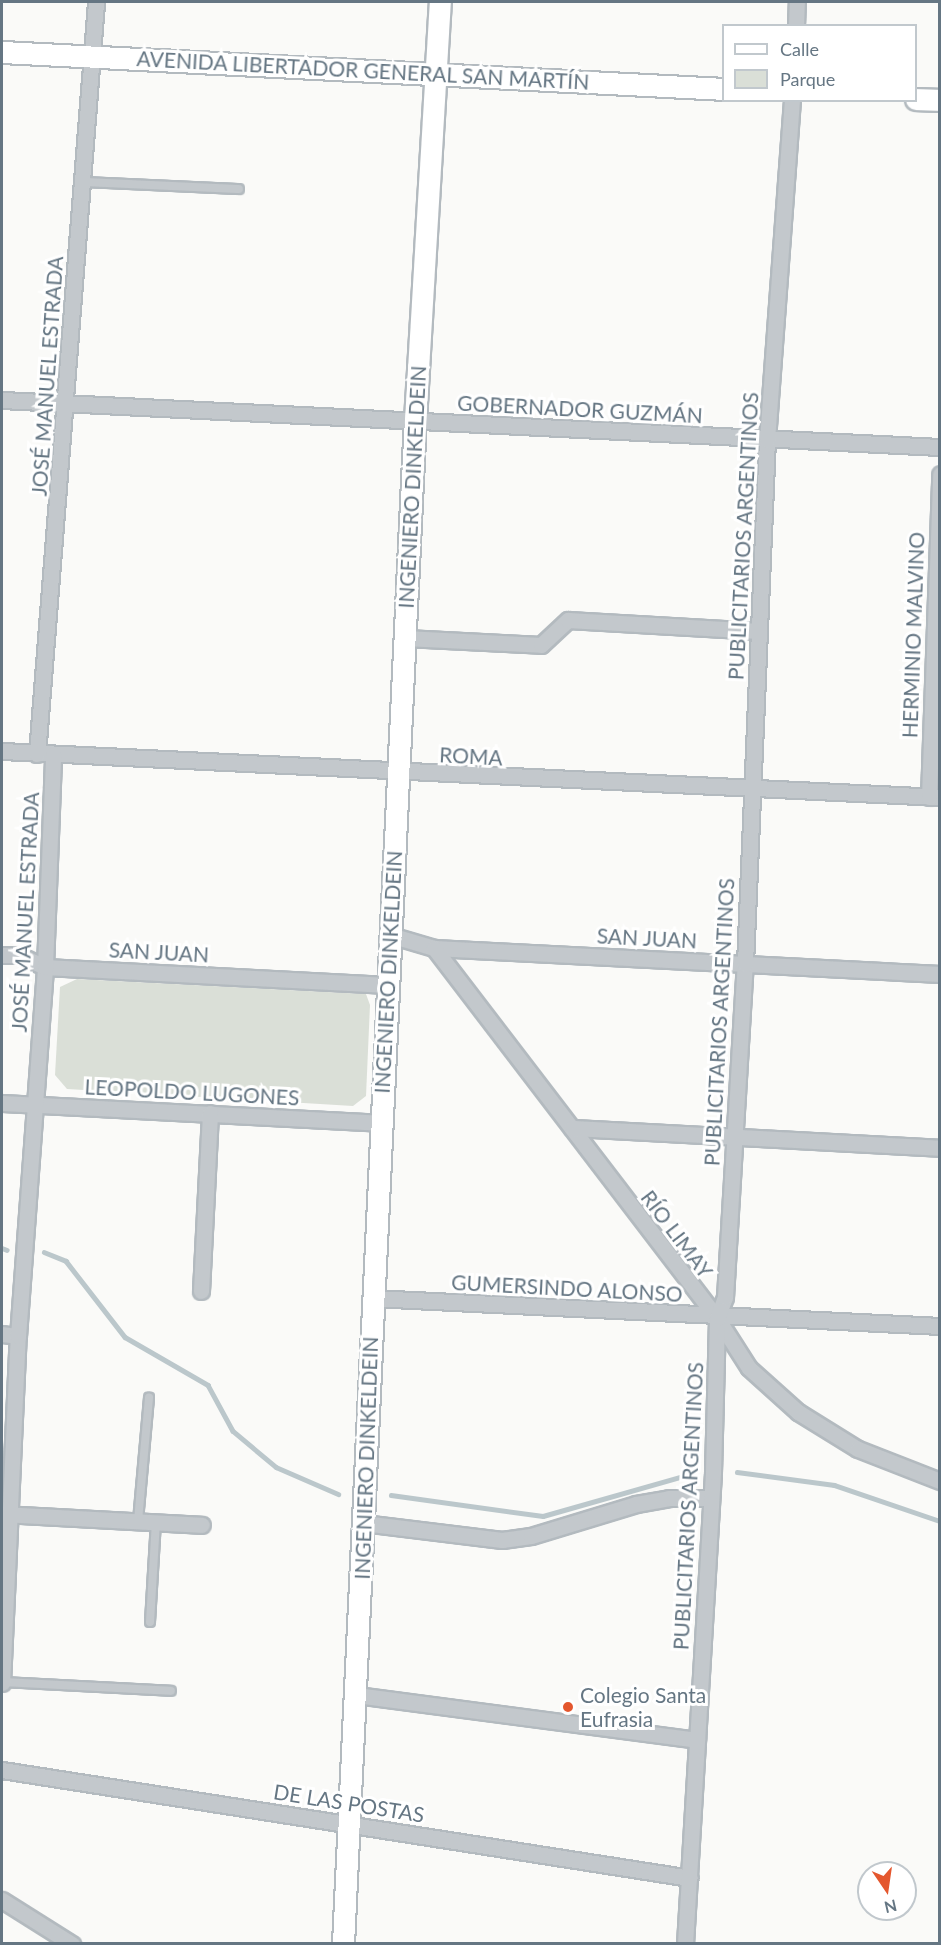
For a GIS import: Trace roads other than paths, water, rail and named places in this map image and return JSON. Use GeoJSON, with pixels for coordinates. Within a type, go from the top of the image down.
{"type":"FeatureCollection","features":[{"type":"Feature","properties":{"kind":"main road","name":"INGENIERO DINKELDEIN"},"geometry":{"type":"LineString","coordinates":[[346,1943],[372,1298],[415,420],[440,2]]}},
{"type":"Feature","properties":{"kind":"main road","name":"AVENIDA LIBERTADOR GENERAL SAN MARTÍN"},"geometry":{"type":"LineString","coordinates":[[2,52],[722,89]]}},
{"type":"Feature","properties":{"kind":"main road"},"geometry":{"type":"LineString","coordinates":[[917,99],[939,100]]}},
{"type":"Feature","properties":{"kind":"street","name":"JOSÉ MANUEL ESTRADA"},"geometry":{"type":"LineString","coordinates":[[37,754],[67,403],[96,2]]}},
{"type":"Feature","properties":{"kind":"street"},"geometry":{"type":"LineString","coordinates":[[796,24],[797,2]]}},
{"type":"Feature","properties":{"kind":"street","name":"PUBLICITARIOS ARGENTINOS"},"geometry":{"type":"LineString","coordinates":[[685,1944],[711,1498],[717,1318],[725,1297],[745,964],[767,440],[792,102]]}},
{"type":"Feature","properties":{"kind":"street","name":"GOBERNADOR GUZMÁN"},"geometry":{"type":"LineString","coordinates":[[2,400],[939,447]]}},
{"type":"Feature","properties":{"kind":"street","name":"HERMINIO MALVINO"},"geometry":{"type":"LineString","coordinates":[[934,797],[939,474]]}},
{"type":"Feature","properties":{"kind":"street"},"geometry":{"type":"LineString","coordinates":[[405,638],[541,645],[568,620],[759,631]]}},
{"type":"Feature","properties":{"kind":"street","name":"ROMA"},"geometry":{"type":"LineString","coordinates":[[2,752],[399,773],[934,797]]}},
{"type":"Feature","properties":{"kind":"street","name":"JOSÉ MANUEL ESTRADA"},"geometry":{"type":"LineString","coordinates":[[2,1683],[5,1514],[45,967],[53,754]]}},
{"type":"Feature","properties":{"kind":"street","name":"SAN JUAN"},"geometry":{"type":"LineString","coordinates":[[390,935],[434,948],[939,974]]}},
{"type":"Feature","properties":{"kind":"street","name":"RÍO LIMAY"},"geometry":{"type":"LineString","coordinates":[[434,948],[717,1318],[749,1368],[798,1412],[858,1449],[939,1481]]}},
{"type":"Feature","properties":{"kind":"street","name":"SAN JUAN"},"geometry":{"type":"LineString","coordinates":[[2,955],[19,956],[45,967],[388,986]]}},
{"type":"Feature","properties":{"kind":"street","name":"LEOPOLDO LUGONES"},"geometry":{"type":"LineString","coordinates":[[2,1103],[381,1123]]}},
{"type":"Feature","properties":{"kind":"street"},"geometry":{"type":"LineString","coordinates":[[201,1291],[210,1113]]}},
{"type":"Feature","properties":{"kind":"street"},"geometry":{"type":"LineString","coordinates":[[572,1128],[734,1135],[939,1149]]}},
{"type":"Feature","properties":{"kind":"street","name":"GUMERSINDO ALONSO"},"geometry":{"type":"LineString","coordinates":[[372,1298],[717,1318],[939,1326]]}},
{"type":"Feature","properties":{"kind":"street"},"geometry":{"type":"LineString","coordinates":[[2,1334],[18,1336]]}},
{"type":"Feature","properties":{"kind":"street"},"geometry":{"type":"LineString","coordinates":[[363,1523],[502,1540],[531,1536],[636,1504],[669,1498],[711,1498]]}},
{"type":"Feature","properties":{"kind":"street"},"geometry":{"type":"LineString","coordinates":[[5,1514],[202,1524]]}},
{"type":"Feature","properties":{"kind":"street"},"geometry":{"type":"LineString","coordinates":[[356,1695],[697,1740]]}},
{"type":"Feature","properties":{"kind":"street","name":"DE LAS POSTAS"},"geometry":{"type":"LineString","coordinates":[[2,1770],[690,1878]]}},
{"type":"Feature","properties":{"kind":"street"},"geometry":{"type":"LineString","coordinates":[[2,1900],[72,1944]]}},
{"type":"Feature","properties":{"kind":"lane"},"geometry":{"type":"LineString","coordinates":[[83,182],[239,189]]}},
{"type":"Feature","properties":{"kind":"lane"},"geometry":{"type":"LineString","coordinates":[[138,1521],[149,1397]]}},
{"type":"Feature","properties":{"kind":"lane"},"geometry":{"type":"LineString","coordinates":[[150,1622],[156,1522]]}},
{"type":"Feature","properties":{"kind":"lane"},"geometry":{"type":"LineString","coordinates":[[2,1683],[171,1691]]}},
{"type":"Feature","properties":{"kind":"waterway"},"geometry":{"type":"LineString","coordinates":[[2,1248],[7,1250]]}},
{"type":"Feature","properties":{"kind":"waterway"},"geometry":{"type":"LineString","coordinates":[[44,1252],[66,1261],[125,1337],[208,1385],[233,1431],[276,1467],[338,1494]]}},
{"type":"Feature","properties":{"kind":"waterway"},"geometry":{"type":"LineString","coordinates":[[737,1472],[834,1485],[940,1521]]}},
{"type":"Feature","properties":{"kind":"waterway"},"geometry":{"type":"LineString","coordinates":[[391,1495],[543,1516],[694,1473]]}},
{"type":"Feature","properties":{"kind":"place","name":"Colegio Santa Eufrasia"},"geometry":{"type":"Point","coordinates":[568,1707]}}]}
